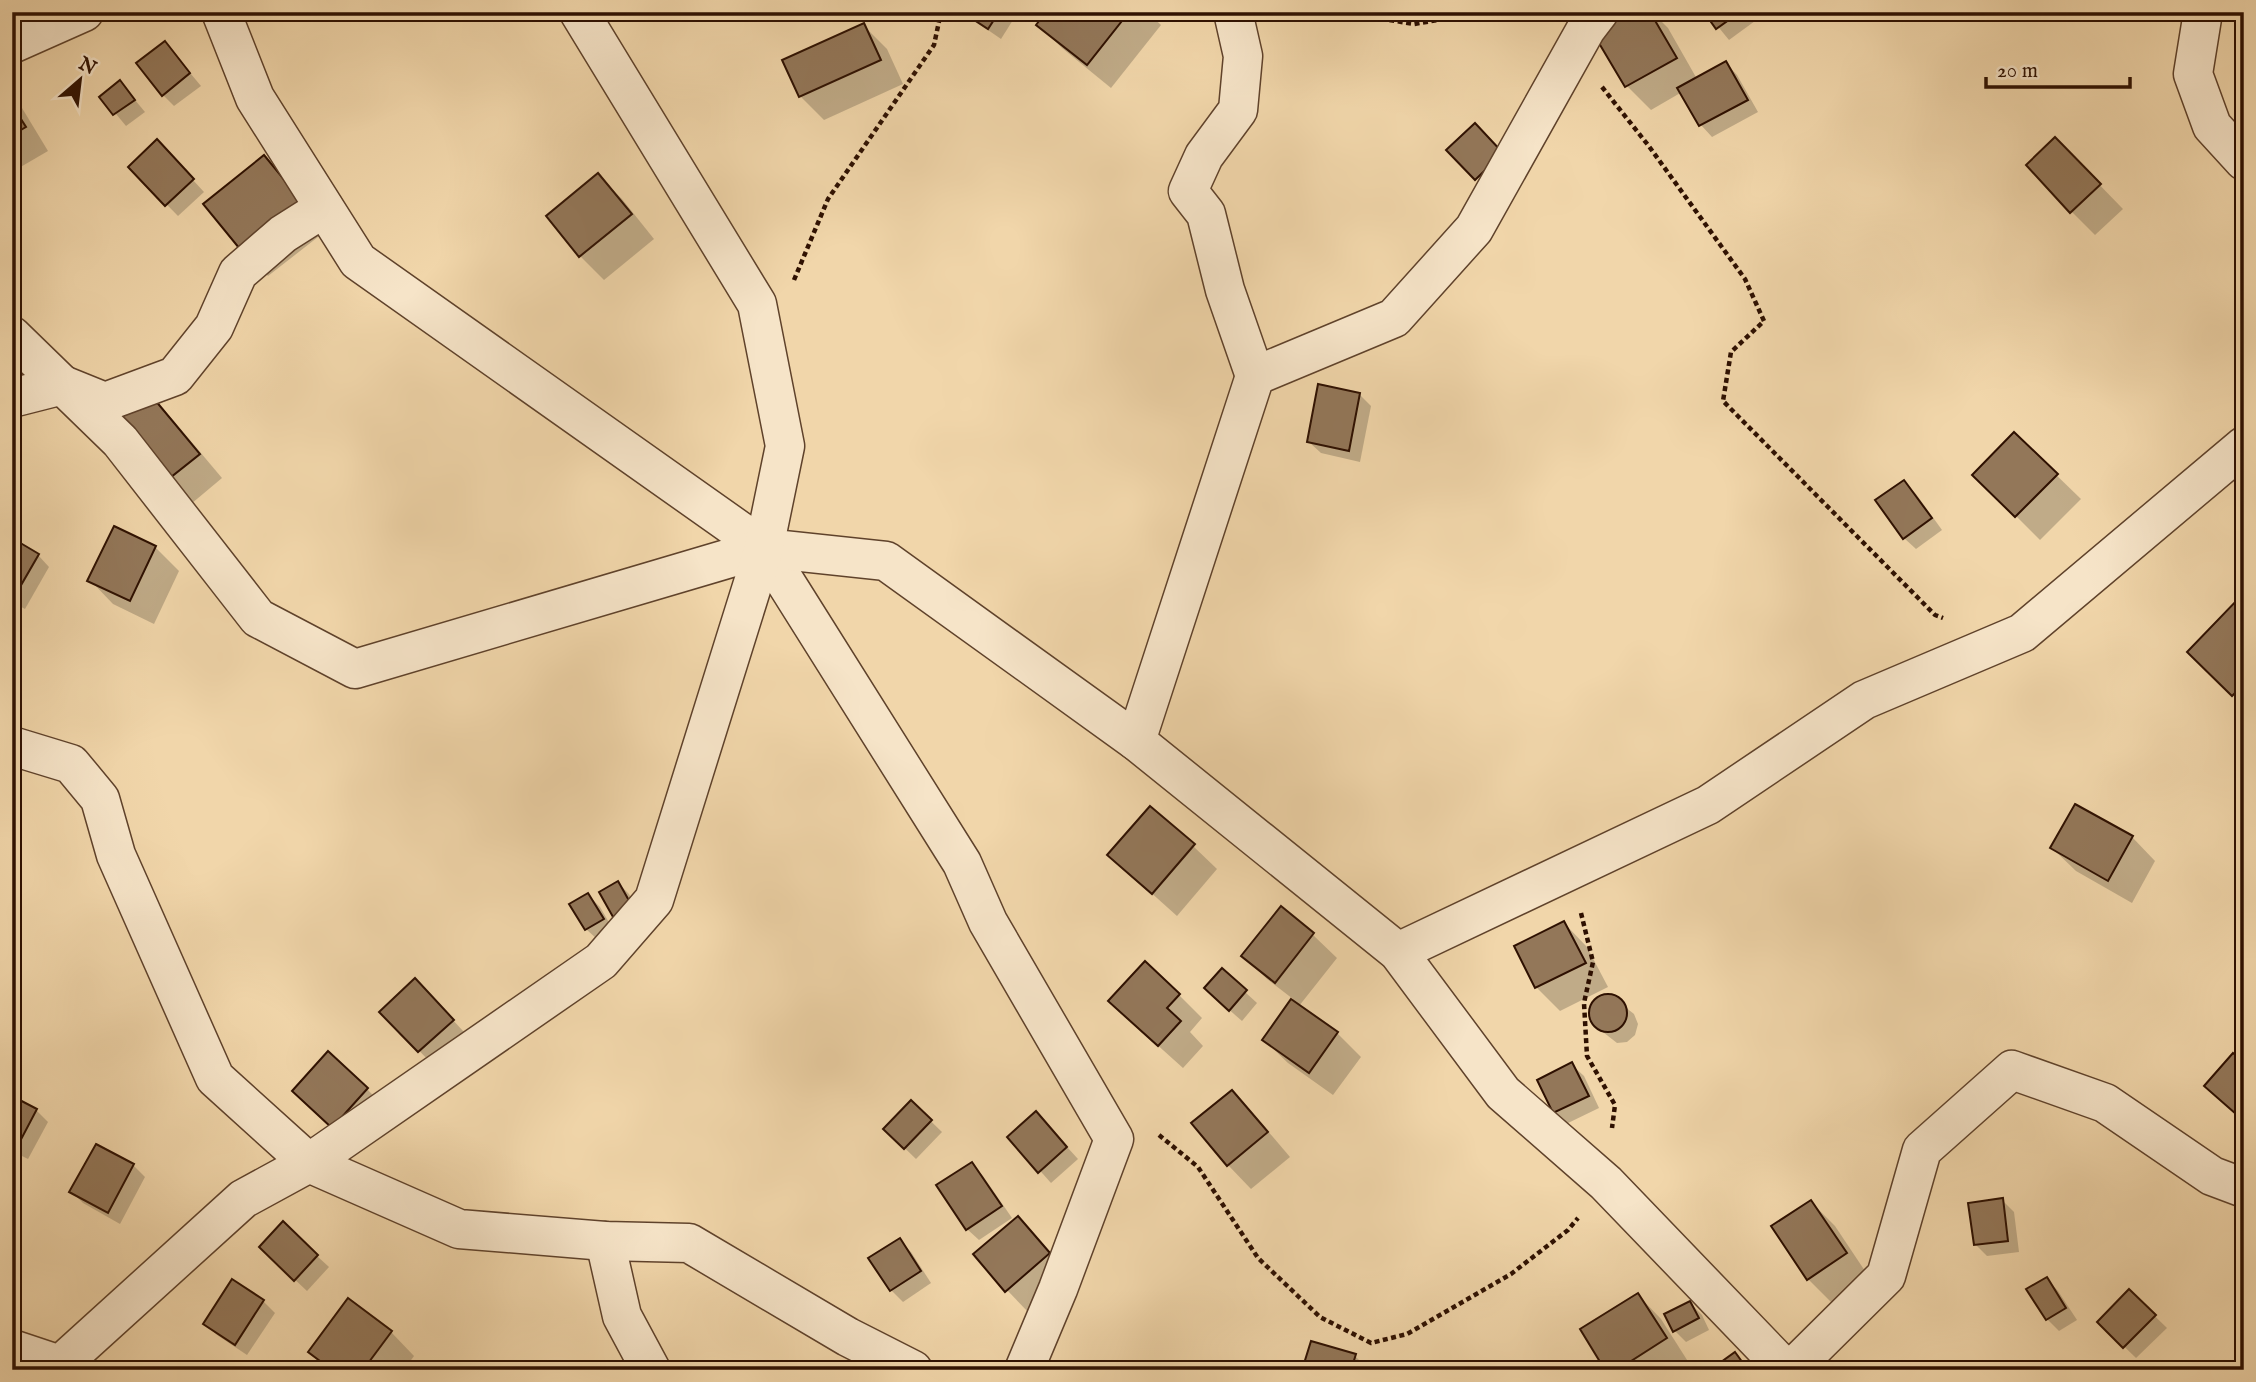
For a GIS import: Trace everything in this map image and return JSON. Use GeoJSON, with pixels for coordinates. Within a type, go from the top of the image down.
{"type":"FeatureCollection","features":[{"type":"Feature","properties":{"kind":"street"},"geometry":{"type":"LineString","coordinates":[[12,44],[84,12]]}},
{"type":"Feature","properties":{"kind":"street"},"geometry":{"type":"LineString","coordinates":[[221,12],[255,98],[358,261],[764,548],[962,863],[995,934],[1114,1139],[1058,1289],[1024,1370]]}},
{"type":"Feature","properties":{"kind":"street"},"geometry":{"type":"LineString","coordinates":[[12,1349],[60,1365],[243,1199],[309,1163],[601,961],[654,900],[764,548],[785,446],[757,304],[579,12]]}},
{"type":"Feature","properties":{"kind":"street"},"geometry":{"type":"LineString","coordinates":[[1136,741],[1255,376],[1225,290],[1206,214],[1188,191],[1204,156],[1238,110],[1243,56],[1233,12]]}},
{"type":"Feature","properties":{"kind":"street"},"geometry":{"type":"LineString","coordinates":[[2203,12],[2193,74],[2211,126],[2244,161]]}},
{"type":"Feature","properties":{"kind":"street"},"geometry":{"type":"LineString","coordinates":[[1255,376],[1394,318],[1474,229],[1589,27]]}},
{"type":"Feature","properties":{"kind":"street"},"geometry":{"type":"LineString","coordinates":[[12,398],[63,385],[105,402],[175,376],[214,327],[238,273],[283,234],[324,208]]}},
{"type":"Feature","properties":{"kind":"street"},"geometry":{"type":"LineString","coordinates":[[12,336],[120,441],[258,618],[355,669],[764,548],[886,561],[1136,741],[1398,952],[1503,1093],[1606,1183],[1789,1370],[1886,1276],[1922,1150],[2012,1070],[2105,1103],[2212,1176],[2244,1188]]}},
{"type":"Feature","properties":{"kind":"street"},"geometry":{"type":"LineString","coordinates":[[1398,952],[1708,805],[1864,700],[2022,633],[2244,446]]}},
{"type":"Feature","properties":{"kind":"street"},"geometry":{"type":"LineString","coordinates":[[12,746],[71,764],[100,799],[117,855],[215,1078],[309,1163],[459,1229],[605,1241],[689,1243],[848,1337],[913,1370]]}},
{"type":"Feature","properties":{"kind":"street"},"geometry":{"type":"LineString","coordinates":[[605,1241],[621,1316],[651,1370]]}},
{"type":"Feature","properties":{"kind":"path"},"geometry":{"type":"LineString","coordinates":[[792,285],[828,199],[934,45],[941,12]]}},
{"type":"Feature","properties":{"kind":"path"},"geometry":{"type":"LineString","coordinates":[[1339,12],[1414,24],[1468,15],[1555,15],[1589,27],[1601,85],[1745,279],[1765,321],[1731,352],[1723,401],[1935,615],[1945,619]]}},
{"type":"Feature","properties":{"kind":"path"},"geometry":{"type":"LineString","coordinates":[[1114,1139],[1156,1133],[1198,1167],[1258,1258],[1320,1317],[1371,1343],[1407,1334],[1511,1274],[1568,1230],[1606,1183],[1615,1105],[1587,1056],[1584,1003],[1593,962],[1581,911],[1587,863]]}},
{"type":"Feature","properties":{"kind":"building"},"geometry":{"type":"Polygon","coordinates":[[[962,12],[999,12],[988,29],[962,12]]]}},
{"type":"Feature","properties":{"kind":"building"},"geometry":{"type":"Polygon","coordinates":[[[1046,12],[1129,12],[1087,65],[1036,25],[1046,12]]]}},
{"type":"Feature","properties":{"kind":"building"},"geometry":{"type":"Polygon","coordinates":[[[1627,12],[1650,12],[1677,58],[1625,87],[1593,33],[1627,12]]]}},
{"type":"Feature","properties":{"kind":"building"},"geometry":{"type":"Polygon","coordinates":[[[1704,12],[1740,12],[1716,29],[1704,12]]]}},
{"type":"Feature","properties":{"kind":"building"},"geometry":{"type":"Polygon","coordinates":[[[864,23],[881,60],[799,97],[782,60],[864,23]]]}},
{"type":"Feature","properties":{"kind":"building"},"geometry":{"type":"Polygon","coordinates":[[[165,41],[190,73],[162,96],[136,63],[165,41]]]}},
{"type":"Feature","properties":{"kind":"building"},"geometry":{"type":"Polygon","coordinates":[[[1726,61],[1748,100],[1699,126],[1677,88],[1726,61]]]}},
{"type":"Feature","properties":{"kind":"building"},"geometry":{"type":"Polygon","coordinates":[[[120,80],[135,100],[113,115],[99,97],[120,80]]]}},
{"type":"Feature","properties":{"kind":"building"},"geometry":{"type":"Polygon","coordinates":[[[12,105],[26,127],[12,135],[12,105]]]}},
{"type":"Feature","properties":{"kind":"building"},"geometry":{"type":"Polygon","coordinates":[[[1475,123],[1503,153],[1475,180],[1446,150],[1475,123]]]}},
{"type":"Feature","properties":{"kind":"building"},"geometry":{"type":"Polygon","coordinates":[[[2055,137],[2101,184],[2070,213],[2026,165],[2055,137]]]}},
{"type":"Feature","properties":{"kind":"building"},"geometry":{"type":"Polygon","coordinates":[[[157,139],[194,179],[165,206],[128,167],[157,139]]]}},
{"type":"Feature","properties":{"kind":"building"},"geometry":{"type":"Polygon","coordinates":[[[264,155],[305,205],[244,254],[203,204],[264,155]]]}},
{"type":"Feature","properties":{"kind":"building"},"geometry":{"type":"Polygon","coordinates":[[[598,173],[632,214],[579,257],[546,216],[598,173]]]}},
{"type":"Feature","properties":{"kind":"building"},"geometry":{"type":"Polygon","coordinates":[[[1318,384],[1360,393],[1349,451],[1307,442],[1318,384]]]}},
{"type":"Feature","properties":{"kind":"building"},"geometry":{"type":"Polygon","coordinates":[[[150,394],[200,454],[166,481],[116,421],[150,394]]]}},
{"type":"Feature","properties":{"kind":"building"},"geometry":{"type":"Polygon","coordinates":[[[2014,432],[2058,474],[2015,517],[1972,475],[2014,432]]]}},
{"type":"Feature","properties":{"kind":"building"},"geometry":{"type":"Polygon","coordinates":[[[1904,480],[1932,518],[1903,539],[1875,500],[1904,480]]]}},
{"type":"Feature","properties":{"kind":"building"},"geometry":{"type":"Polygon","coordinates":[[[114,526],[156,546],[130,601],[87,581],[114,526]]]}},
{"type":"Feature","properties":{"kind":"building"},"geometry":{"type":"Polygon","coordinates":[[[12,538],[39,554],[13,599],[12,598],[12,538]]]}},
{"type":"Feature","properties":{"kind":"building"},"geometry":{"type":"Polygon","coordinates":[[[2239,598],[2244,602],[2244,684],[2232,696],[2187,652],[2239,598]]]}},
{"type":"Feature","properties":{"kind":"building"},"geometry":{"type":"Polygon","coordinates":[[[2075,804],[2133,836],[2108,881],[2050,848],[2075,804]]]}},
{"type":"Feature","properties":{"kind":"building"},"geometry":{"type":"Polygon","coordinates":[[[1150,806],[1195,844],[1152,894],[1107,855],[1150,806]]]}},
{"type":"Feature","properties":{"kind":"building"},"geometry":{"type":"Polygon","coordinates":[[[618,881],[632,906],[613,917],[599,892],[618,881]]]}},
{"type":"Feature","properties":{"kind":"building"},"geometry":{"type":"Polygon","coordinates":[[[588,893],[604,919],[585,930],[569,904],[588,893]]]}},
{"type":"Feature","properties":{"kind":"building"},"geometry":{"type":"Polygon","coordinates":[[[1281,906],[1314,933],[1275,983],[1241,956],[1281,906]]]}},
{"type":"Feature","properties":{"kind":"building"},"geometry":{"type":"Polygon","coordinates":[[[1564,921],[1586,963],[1535,988],[1514,946],[1564,921]]]}},
{"type":"Feature","properties":{"kind":"building"},"geometry":{"type":"Polygon","coordinates":[[[1145,961],[1180,994],[1167,1008],[1181,1021],[1158,1046],[1108,1001],[1145,961]]]}},
{"type":"Feature","properties":{"kind":"building"},"geometry":{"type":"Polygon","coordinates":[[[1222,968],[1247,990],[1229,1011],[1204,988],[1222,968]]]}},
{"type":"Feature","properties":{"kind":"building"},"geometry":{"type":"Polygon","coordinates":[[[415,978],[454,1020],[418,1052],[379,1012],[415,978]]]}},
{"type":"Feature","properties":{"kind":"building"},"geometry":{"type":"Polygon","coordinates":[[[1608,994],[1621,1000],[1627,1013],[1621,1026],[1608,1032],[1595,1026],[1589,1013],[1595,1000],[1608,994]]]}},
{"type":"Feature","properties":{"kind":"building"},"geometry":{"type":"Polygon","coordinates":[[[1291,999],[1338,1032],[1309,1073],[1262,1040],[1291,999]]]}},
{"type":"Feature","properties":{"kind":"building"},"geometry":{"type":"Polygon","coordinates":[[[328,1051],[368,1088],[332,1128],[292,1091],[328,1051]]]}},
{"type":"Feature","properties":{"kind":"building"},"geometry":{"type":"Polygon","coordinates":[[[2233,1053],[2244,1062],[2244,1121],[2204,1086],[2233,1053]]]}},
{"type":"Feature","properties":{"kind":"building"},"geometry":{"type":"Polygon","coordinates":[[[1572,1062],[1589,1096],[1553,1113],[1537,1080],[1572,1062]]]}},
{"type":"Feature","properties":{"kind":"building"},"geometry":{"type":"Polygon","coordinates":[[[1232,1090],[1268,1132],[1227,1166],[1191,1123],[1232,1090]]]}},
{"type":"Feature","properties":{"kind":"building"},"geometry":{"type":"Polygon","coordinates":[[[12,1096],[37,1109],[16,1149],[12,1147],[12,1096]]]}},
{"type":"Feature","properties":{"kind":"building"},"geometry":{"type":"Polygon","coordinates":[[[911,1100],[932,1120],[904,1149],[883,1129],[911,1100]]]}},
{"type":"Feature","properties":{"kind":"building"},"geometry":{"type":"Polygon","coordinates":[[[1036,1111],[1067,1147],[1038,1173],[1007,1137],[1036,1111]]]}},
{"type":"Feature","properties":{"kind":"building"},"geometry":{"type":"Polygon","coordinates":[[[96,1144],[134,1164],[108,1213],[69,1192],[96,1144]]]}},
{"type":"Feature","properties":{"kind":"building"},"geometry":{"type":"Polygon","coordinates":[[[972,1162],[1002,1206],[966,1230],[936,1185],[972,1162]]]}},
{"type":"Feature","properties":{"kind":"building"},"geometry":{"type":"Polygon","coordinates":[[[2003,1198],[2008,1241],[1974,1245],[1968,1203],[2003,1198]]]}},
{"type":"Feature","properties":{"kind":"building"},"geometry":{"type":"Polygon","coordinates":[[[1811,1200],[1847,1253],[1807,1280],[1771,1226],[1811,1200]]]}},
{"type":"Feature","properties":{"kind":"building"},"geometry":{"type":"Polygon","coordinates":[[[1018,1216],[1050,1253],[1005,1292],[973,1254],[1018,1216]]]}},
{"type":"Feature","properties":{"kind":"building"},"geometry":{"type":"Polygon","coordinates":[[[283,1221],[318,1255],[294,1281],[259,1247],[283,1221]]]}},
{"type":"Feature","properties":{"kind":"building"},"geometry":{"type":"Polygon","coordinates":[[[900,1238],[921,1271],[890,1291],[868,1258],[900,1238]]]}},
{"type":"Feature","properties":{"kind":"building"},"geometry":{"type":"Polygon","coordinates":[[[2047,1277],[2066,1308],[2046,1320],[2026,1289],[2047,1277]]]}},
{"type":"Feature","properties":{"kind":"building"},"geometry":{"type":"Polygon","coordinates":[[[232,1279],[264,1300],[235,1345],[203,1324],[232,1279]]]}},
{"type":"Feature","properties":{"kind":"building"},"geometry":{"type":"Polygon","coordinates":[[[2129,1289],[2156,1315],[2123,1348],[2097,1322],[2129,1289]]]}},
{"type":"Feature","properties":{"kind":"building"},"geometry":{"type":"Polygon","coordinates":[[[1638,1293],[1667,1338],[1617,1370],[1605,1370],[1580,1329],[1638,1293]]]}},
{"type":"Feature","properties":{"kind":"building"},"geometry":{"type":"Polygon","coordinates":[[[348,1298],[392,1331],[363,1370],[332,1370],[308,1352],[348,1298]]]}},
{"type":"Feature","properties":{"kind":"building"},"geometry":{"type":"Polygon","coordinates":[[[1690,1301],[1699,1318],[1673,1332],[1664,1314],[1690,1301]]]}},
{"type":"Feature","properties":{"kind":"building"},"geometry":{"type":"Polygon","coordinates":[[[1311,1341],[1356,1354],[1351,1370],[1302,1370],[1311,1341]]]}},
{"type":"Feature","properties":{"kind":"building"},"geometry":{"type":"Polygon","coordinates":[[[1735,1352],[1748,1370],[1710,1370],[1735,1352]]]}}]}
